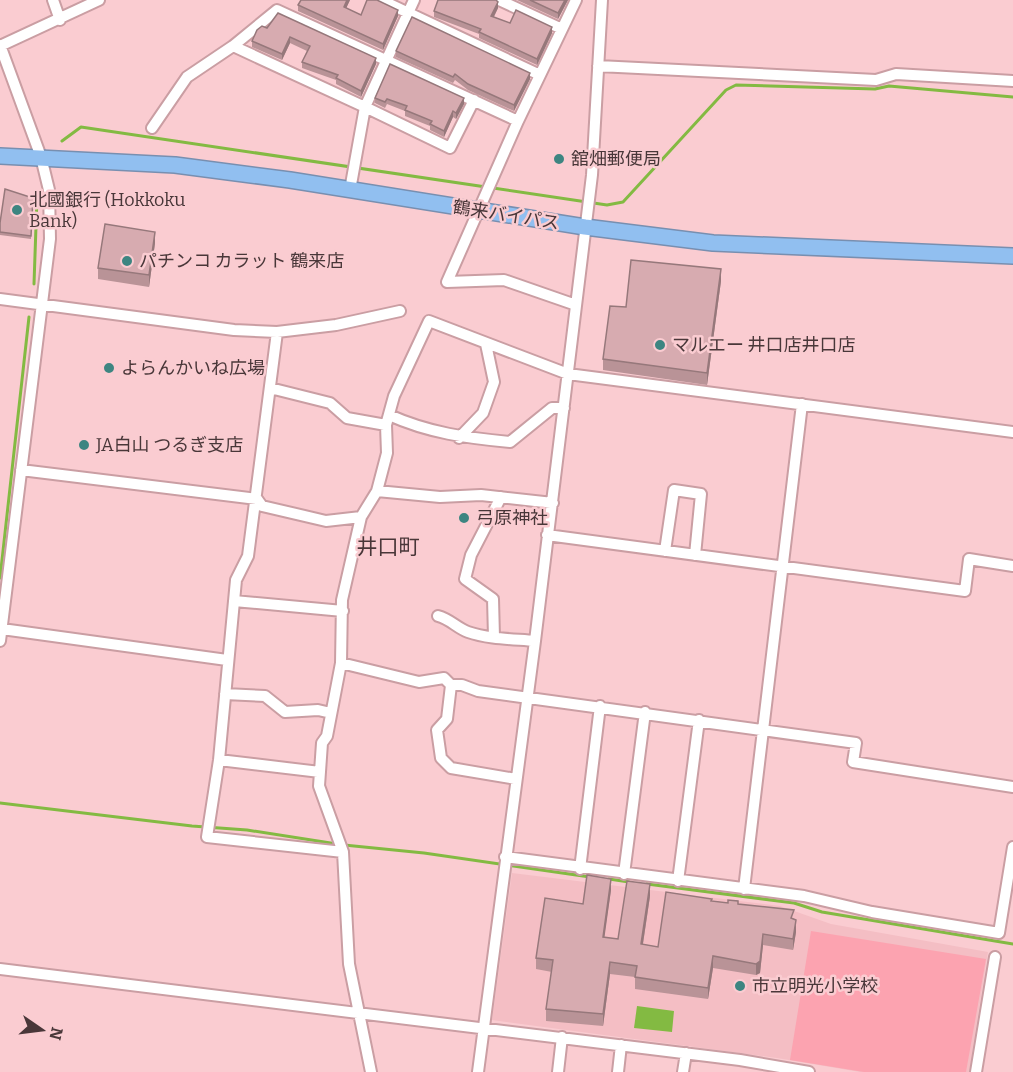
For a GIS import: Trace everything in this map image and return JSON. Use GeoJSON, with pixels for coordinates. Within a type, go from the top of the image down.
{"type":"FeatureCollection","features":[{"type":"Feature","properties":{"kind":"highway","name":"鶴来バイパス"},"geometry":{"type":"LineString","coordinates":[[0,156],[41,156],[175,165],[585,227],[712,243],[1013,256]]}},
{"type":"Feature","properties":{"kind":"street"},"geometry":{"type":"LineString","coordinates":[[52,0],[60,20]]}},
{"type":"Feature","properties":{"kind":"street"},"geometry":{"type":"LineString","coordinates":[[0,641],[50,239],[49,190],[41,156],[5,78],[0,45],[60,20],[99,0]]}},
{"type":"Feature","properties":{"kind":"street"},"geometry":{"type":"LineString","coordinates":[[381,0],[540,75]]}},
{"type":"Feature","properties":{"kind":"street"},"geometry":{"type":"LineString","coordinates":[[350,190],[364,107],[414,0]]}},
{"type":"Feature","properties":{"kind":"street"},"geometry":{"type":"LineString","coordinates":[[499,0],[562,29]]}},
{"type":"Feature","properties":{"kind":"street"},"geometry":{"type":"LineString","coordinates":[[576,0],[518,121],[491,187],[447,282],[504,280],[576,305]]}},
{"type":"Feature","properties":{"kind":"street"},"geometry":{"type":"LineString","coordinates":[[478,1072],[553,503],[588,203],[602,0]]}},
{"type":"Feature","properties":{"kind":"street"},"geometry":{"type":"LineString","coordinates":[[152,128],[187,77],[232,46],[277,10],[518,121]]}},
{"type":"Feature","properties":{"kind":"street"},"geometry":{"type":"LineString","coordinates":[[232,46],[450,148],[474,100]]}},
{"type":"Feature","properties":{"kind":"street"},"geometry":{"type":"LineString","coordinates":[[598,66],[876,80],[896,74],[1013,81]]}},
{"type":"Feature","properties":{"kind":"street"},"geometry":{"type":"LineString","coordinates":[[0,299],[234,330],[277,332],[336,325],[400,311]]}},
{"type":"Feature","properties":{"kind":"street"},"geometry":{"type":"LineString","coordinates":[[371,1072],[349,964],[342,847],[318,786],[322,743],[327,735],[341,663],[342,600],[361,517],[377,491],[387,453],[388,420],[394,396],[429,321],[568,374],[1013,432]]}},
{"type":"Feature","properties":{"kind":"street"},"geometry":{"type":"LineString","coordinates":[[277,332],[248,556],[236,580],[219,760],[207,837],[342,847]]}},
{"type":"Feature","properties":{"kind":"street"},"geometry":{"type":"LineString","coordinates":[[459,438],[483,413],[494,382],[486,344]]}},
{"type":"Feature","properties":{"kind":"street"},"geometry":{"type":"LineString","coordinates":[[270,388],[330,403],[347,418],[388,420],[459,438],[510,442],[552,408],[564,408]]}},
{"type":"Feature","properties":{"kind":"street"},"geometry":{"type":"LineString","coordinates":[[744,889],[802,404]]}},
{"type":"Feature","properties":{"kind":"street"},"geometry":{"type":"LineString","coordinates":[[21,470],[256,499],[262,506],[326,521],[361,517]]}},
{"type":"Feature","properties":{"kind":"street"},"geometry":{"type":"LineString","coordinates":[[665,551],[674,490],[701,494],[694,555]]}},
{"type":"Feature","properties":{"kind":"street"},"geometry":{"type":"LineString","coordinates":[[377,491],[440,497],[481,495],[553,503]]}},
{"type":"Feature","properties":{"kind":"street"},"geometry":{"type":"LineString","coordinates":[[494,637],[493,599],[465,579],[471,555],[501,497]]}},
{"type":"Feature","properties":{"kind":"street"},"geometry":{"type":"LineString","coordinates":[[548,535],[965,591],[969,559],[1013,566]]}},
{"type":"Feature","properties":{"kind":"street"},"geometry":{"type":"LineString","coordinates":[[234,601],[343,610]]}},
{"type":"Feature","properties":{"kind":"street"},"geometry":{"type":"LineString","coordinates":[[438,616],[449,619],[465,631],[494,637],[535,641]]}},
{"type":"Feature","properties":{"kind":"street"},"geometry":{"type":"LineString","coordinates":[[2,629],[227,660]]}},
{"type":"Feature","properties":{"kind":"street"},"geometry":{"type":"LineString","coordinates":[[341,663],[419,682],[444,678],[451,686],[447,719],[437,730],[441,758],[451,768],[516,778]]}},
{"type":"Feature","properties":{"kind":"street"},"geometry":{"type":"LineString","coordinates":[[451,686],[462,685],[478,692],[645,712],[856,743],[853,762],[1013,787]]}},
{"type":"Feature","properties":{"kind":"street"},"geometry":{"type":"LineString","coordinates":[[225,694],[265,696],[285,712],[318,710],[331,713]]}},
{"type":"Feature","properties":{"kind":"street"},"geometry":{"type":"LineString","coordinates":[[580,868],[600,706]]}},
{"type":"Feature","properties":{"kind":"street"},"geometry":{"type":"LineString","coordinates":[[624,874],[645,712]]}},
{"type":"Feature","properties":{"kind":"street"},"geometry":{"type":"LineString","coordinates":[[678,881],[699,720]]}},
{"type":"Feature","properties":{"kind":"street"},"geometry":{"type":"LineString","coordinates":[[219,760],[320,772]]}},
{"type":"Feature","properties":{"kind":"street"},"geometry":{"type":"LineString","coordinates":[[504,862],[580,868],[804,896],[872,912],[999,933],[1013,848]]}},
{"type":"Feature","properties":{"kind":"street"},"geometry":{"type":"LineString","coordinates":[[976,1072],[995,957]]}},
{"type":"Feature","properties":{"kind":"street"},"geometry":{"type":"LineString","coordinates":[[0,969],[562,1037],[809,1072]]}},
{"type":"Feature","properties":{"kind":"street"},"geometry":{"type":"LineString","coordinates":[[558,1072],[562,1037]]}},
{"type":"Feature","properties":{"kind":"street"},"geometry":{"type":"LineString","coordinates":[[618,1072],[621,1045]]}},
{"type":"Feature","properties":{"kind":"street"},"geometry":{"type":"LineString","coordinates":[[683,1072],[686,1053]]}},
{"type":"Feature","properties":{"kind":"shaded area","name":"市立明光小学校"},"geometry":{"type":"Polygon","coordinates":[[[512,873],[780,906],[831,924],[988,952],[969,1072],[860,1072],[777,1058],[492,1020],[512,873]]]}},
{"type":"Feature","properties":{"kind":"shaded area"},"geometry":{"type":"Polygon","coordinates":[[[811,931],[986,959],[966,1072],[864,1072],[790,1060],[811,931]]]}},
{"type":"Feature","properties":{"kind":"shaded area"},"geometry":{"type":"Polygon","coordinates":[[[637,1006],[674,1011],[672,1032],[634,1028],[637,1006]]]}},
{"type":"Feature","properties":{"kind":"building"},"geometry":{"type":"Polygon","coordinates":[[[301,0],[347,0],[344,7],[361,15],[367,0],[377,0],[398,10],[383,44],[298,5],[301,0]]]}},
{"type":"Feature","properties":{"kind":"building"},"geometry":{"type":"Polygon","coordinates":[[[438,0],[496,0],[498,2],[491,16],[510,23],[516,10],[552,27],[537,59],[479,32],[481,29],[434,11],[438,0]]]}},
{"type":"Feature","properties":{"kind":"building"},"geometry":{"type":"Polygon","coordinates":[[[530,0],[565,0],[558,13],[530,0]]]}},
{"type":"Feature","properties":{"kind":"building"},"geometry":{"type":"Polygon","coordinates":[[[278,13],[376,58],[361,91],[336,78],[338,75],[302,62],[310,46],[290,37],[282,54],[252,41],[257,30],[262,26],[267,28],[278,13]]]}},
{"type":"Feature","properties":{"kind":"building"},"geometry":{"type":"Polygon","coordinates":[[[412,17],[530,73],[514,105],[468,84],[455,74],[453,77],[396,51],[412,17]]]}},
{"type":"Feature","properties":{"kind":"building"},"geometry":{"type":"Polygon","coordinates":[[[390,64],[464,98],[456,113],[453,111],[444,131],[430,124],[432,121],[405,110],[407,106],[387,99],[385,102],[375,98],[390,64]]]}},
{"type":"Feature","properties":{"kind":"building","name":"北國銀行 (Hokkoku Bank)"},"geometry":{"type":"Polygon","coordinates":[[[5,189],[33,198],[31,236],[0,232],[5,189]]]}},
{"type":"Feature","properties":{"kind":"building","name":"パチンコ カラット 鶴来店"},"geometry":{"type":"Polygon","coordinates":[[[105,224],[155,232],[149,275],[98,268],[105,224]]]}},
{"type":"Feature","properties":{"kind":"building","name":"マルエー 井口店井口店"},"geometry":{"type":"Polygon","coordinates":[[[631,260],[721,269],[707,373],[603,359],[610,306],[626,307],[631,260]]]}},
{"type":"Feature","properties":{"kind":"building"},"geometry":{"type":"Polygon","coordinates":[[[587,875],[611,879],[603,937],[618,939],[627,881],[650,884],[641,944],[658,947],[666,892],[712,899],[711,901],[728,903],[728,900],[738,901],[738,904],[794,910],[791,918],[796,920],[793,939],[763,934],[760,961],[756,964],[713,956],[708,988],[635,977],[637,966],[610,962],[603,1014],[546,1009],[553,960],[536,958],[545,898],[583,904],[587,875]]]}},
{"type":"Feature","properties":{"kind":"waterway"},"geometry":{"type":"LineString","coordinates":[[493,188],[607,205],[623,202],[726,90],[736,85],[875,89],[889,86],[1013,97]]}},
{"type":"Feature","properties":{"kind":"waterway"},"geometry":{"type":"LineString","coordinates":[[62,141],[81,127],[486,187]]}},
{"type":"Feature","properties":{"kind":"waterway"},"geometry":{"type":"LineString","coordinates":[[34,284],[37,197]]}},
{"type":"Feature","properties":{"kind":"waterway"},"geometry":{"type":"LineString","coordinates":[[0,578],[29,317]]}},
{"type":"Feature","properties":{"kind":"waterway"},"geometry":{"type":"LineString","coordinates":[[0,803],[192,826],[247,830],[337,844]]}},
{"type":"Feature","properties":{"kind":"waterway"},"geometry":{"type":"LineString","coordinates":[[344,845],[424,853],[590,877]]}},
{"type":"Feature","properties":{"kind":"waterway"},"geometry":{"type":"LineString","coordinates":[[609,879],[629,882]]}},
{"type":"Feature","properties":{"kind":"waterway"},"geometry":{"type":"LineString","coordinates":[[647,884],[794,903],[822,912],[1013,944]]}},
{"type":"Feature","properties":{"kind":"place","name":"舘畑郵便局"},"geometry":{"type":"Point","coordinates":[559,159]}},
{"type":"Feature","properties":{"kind":"place","name":"北國銀行 (Hokkoku Bank)"},"geometry":{"type":"Point","coordinates":[17,210]}},
{"type":"Feature","properties":{"kind":"place","name":"パチンコ カラット 鶴来店"},"geometry":{"type":"Point","coordinates":[127,261]}},
{"type":"Feature","properties":{"kind":"place","name":"マルエー 井口店井口店"},"geometry":{"type":"Point","coordinates":[660,345]}},
{"type":"Feature","properties":{"kind":"place","name":"よらんかいね広場"},"geometry":{"type":"Point","coordinates":[109,368]}},
{"type":"Feature","properties":{"kind":"place","name":"JA白山 つるぎ支店"},"geometry":{"type":"Point","coordinates":[84,445]}},
{"type":"Feature","properties":{"kind":"place","name":"弓原神社"},"geometry":{"type":"Point","coordinates":[464,518]}},
{"type":"Feature","properties":{"kind":"place","name":"市立明光小学校"},"geometry":{"type":"Point","coordinates":[740,986]}},
{"type":"Feature","properties":{"kind":"district","name":"井口町"},"geometry":{"type":"Point","coordinates":[388,547]}}]}
